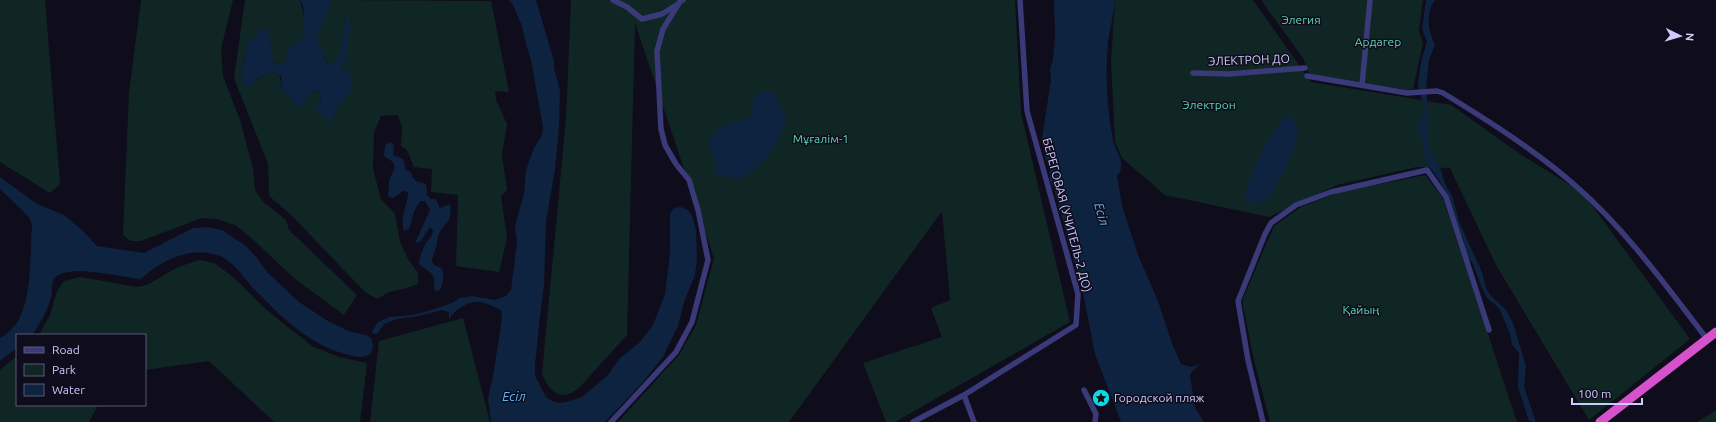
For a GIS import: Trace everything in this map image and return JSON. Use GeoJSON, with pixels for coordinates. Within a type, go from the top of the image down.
{"type":"FeatureCollection","features":[{"type":"Feature","properties":{"kind":"highway"},"geometry":{"type":"LineString","coordinates":[[1600,422],[1716,332]]}},
{"type":"Feature","properties":{"kind":"street"},"geometry":{"type":"LineString","coordinates":[[613,0],[627,7],[642,19],[662,14],[681,1]]}},
{"type":"Feature","properties":{"kind":"street","name":"БЕРЕГОВАЯ (УЧИТЕЛЬ-2 ДО)"},"geometry":{"type":"LineString","coordinates":[[964,395],[1076,325],[1078,294],[1027,111],[1020,0]]}},
{"type":"Feature","properties":{"kind":"street"},"geometry":{"type":"LineString","coordinates":[[1362,85],[1370,0]]}},
{"type":"Feature","properties":{"kind":"street"},"geometry":{"type":"LineString","coordinates":[[611,422],[676,352],[692,322],[708,260],[698,210],[689,180],[676,164],[665,145],[661,129],[657,51],[662,29],[681,1]]}},
{"type":"Feature","properties":{"kind":"street","name":"ЭЛЕКТРОН ДО"},"geometry":{"type":"LineString","coordinates":[[1193,73],[1229,74],[1305,68]]}},
{"type":"Feature","properties":{"kind":"street"},"geometry":{"type":"LineString","coordinates":[[1306,76],[1408,93],[1443,93],[1477,114],[1548,163],[1578,188],[1642,256],[1707,339]]}},
{"type":"Feature","properties":{"kind":"street"},"geometry":{"type":"LineString","coordinates":[[1262,422],[1248,360],[1238,301],[1265,234],[1271,223],[1296,205],[1340,189],[1427,170],[1446,197],[1489,330]]}},
{"type":"Feature","properties":{"kind":"street"},"geometry":{"type":"LineString","coordinates":[[1084,390],[1096,414],[1095,422]]}},
{"type":"Feature","properties":{"kind":"street"},"geometry":{"type":"LineString","coordinates":[[913,422],[964,395],[974,422]]}},
{"type":"Feature","properties":{"kind":"green space"},"geometry":{"type":"Polygon","coordinates":[[[0,0],[45,0],[60,184],[50,193],[0,162],[0,0]]]}},
{"type":"Feature","properties":{"kind":"green space"},"geometry":{"type":"Polygon","coordinates":[[[141,0],[233,0],[221,49],[223,76],[240,120],[253,169],[255,190],[263,202],[286,220],[289,230],[357,295],[344,315],[295,279],[248,235],[235,225],[217,219],[202,218],[141,241],[131,241],[123,235],[129,93],[141,0]]]}},
{"type":"Feature","properties":{"kind":"green space"},"geometry":{"type":"Polygon","coordinates":[[[245,0],[299,0],[305,23],[305,36],[289,49],[284,63],[274,64],[271,53],[271,41],[261,30],[254,38],[249,39],[241,73],[244,88],[250,86],[263,75],[279,73],[282,87],[278,90],[288,95],[299,109],[305,104],[312,93],[319,91],[321,96],[320,111],[328,119],[334,116],[338,106],[350,94],[340,67],[344,63],[345,20],[341,51],[337,61],[333,64],[328,64],[318,45],[317,33],[331,0],[491,1],[509,92],[495,91],[496,100],[507,124],[502,155],[507,190],[501,196],[507,238],[499,272],[456,266],[458,195],[431,192],[432,169],[414,167],[407,150],[401,146],[402,127],[398,115],[381,116],[374,133],[373,169],[381,199],[395,214],[400,242],[408,259],[418,273],[418,284],[389,292],[377,299],[365,292],[290,214],[269,196],[268,164],[234,78],[245,0]]]}},
{"type":"Feature","properties":{"kind":"green space","name":"Мұғалім-1"},"geometry":{"type":"Polygon","coordinates":[[[571,0],[1015,0],[1021,113],[1070,322],[895,422],[886,422],[863,363],[942,337],[931,308],[950,300],[942,211],[789,422],[618,422],[679,355],[696,325],[714,258],[635,23],[627,335],[579,388],[573,392],[561,395],[552,390],[542,374],[566,119],[571,0]]]}},
{"type":"Feature","properties":{"kind":"green space","name":"Электрон"},"geometry":{"type":"Polygon","coordinates":[[[1115,0],[1253,0],[1311,82],[1451,105],[1520,154],[1583,193],[1690,339],[1589,420],[1496,265],[1450,168],[1417,167],[1337,185],[1269,217],[1165,195],[1122,158],[1115,142],[1111,62],[1115,0]]]}},
{"type":"Feature","properties":{"kind":"green space","name":"Ардагер"},"geometry":{"type":"Polygon","coordinates":[[[1261,0],[1423,0],[1419,31],[1423,43],[1413,89],[1407,90],[1309,74],[1303,58],[1261,0]]]}},
{"type":"Feature","properties":{"kind":"green space","name":"Қайың"},"geometry":{"type":"Polygon","coordinates":[[[1425,175],[1443,198],[1517,422],[1270,422],[1254,360],[1242,301],[1274,226],[1301,207],[1340,192],[1425,175]]]}},
{"type":"Feature","properties":{"kind":"green space"},"geometry":{"type":"Polygon","coordinates":[[[199,260],[214,263],[232,276],[269,312],[312,346],[339,357],[367,363],[360,422],[274,422],[209,361],[146,370],[146,334],[40,334],[50,315],[57,291],[64,281],[80,277],[137,287],[147,285],[178,267],[199,260]]]}},
{"type":"Feature","properties":{"kind":"green space"},"geometry":{"type":"Polygon","coordinates":[[[463,318],[490,422],[370,422],[379,341],[463,318]]]}},
{"type":"Feature","properties":{"kind":"green space"},"geometry":{"type":"Polygon","coordinates":[[[16,357],[16,406],[97,406],[89,422],[0,422],[0,370],[16,357]]]}},
{"type":"Feature","properties":{"kind":"green space"},"geometry":{"type":"Polygon","coordinates":[[[1716,410],[1716,422],[1697,422],[1716,410]]]}},
{"type":"Feature","properties":{"kind":"water"},"geometry":{"type":"Polygon","coordinates":[[[299,0],[331,0],[328,12],[317,33],[318,45],[323,48],[325,59],[328,64],[334,62],[338,58],[342,44],[345,22],[348,16],[350,21],[346,58],[340,67],[343,72],[348,72],[352,77],[350,94],[338,106],[332,122],[315,109],[321,101],[319,91],[312,93],[305,104],[299,109],[288,95],[278,90],[282,87],[279,73],[263,75],[250,86],[244,88],[241,73],[249,39],[254,38],[261,30],[267,30],[270,38],[274,64],[284,63],[289,49],[305,36],[303,5],[299,0]]]}},
{"type":"Feature","properties":{"kind":"water","name":"Есіл"},"geometry":{"type":"Polygon","coordinates":[[[509,0],[536,0],[554,61],[554,68],[560,90],[559,127],[555,170],[546,221],[544,285],[535,364],[535,376],[546,397],[559,403],[582,397],[607,376],[620,358],[639,343],[653,325],[665,294],[670,254],[670,214],[674,208],[681,207],[688,210],[692,216],[696,229],[697,259],[695,275],[684,302],[678,326],[663,357],[644,381],[605,422],[491,422],[488,398],[502,319],[501,310],[488,304],[475,302],[466,304],[454,312],[449,320],[449,312],[442,310],[419,316],[397,319],[384,324],[378,333],[374,334],[372,332],[377,323],[389,317],[412,315],[428,311],[452,303],[459,298],[472,296],[495,300],[506,296],[511,290],[517,242],[515,226],[524,194],[526,170],[534,148],[542,135],[543,127],[531,60],[522,26],[513,5],[509,0]]]}},
{"type":"Feature","properties":{"kind":"water","name":"Есіл"},"geometry":{"type":"Polygon","coordinates":[[[1054,0],[1115,0],[1108,42],[1107,79],[1109,116],[1113,140],[1121,162],[1120,172],[1117,176],[1122,206],[1138,255],[1158,301],[1173,346],[1181,364],[1191,367],[1201,364],[1194,369],[1190,375],[1195,408],[1204,422],[1121,422],[1095,354],[1083,293],[1054,189],[1050,181],[1050,169],[1046,159],[1042,138],[1051,80],[1050,69],[1053,59],[1055,37],[1054,0]]]}},
{"type":"Feature","properties":{"kind":"water"},"geometry":{"type":"Polygon","coordinates":[[[1426,0],[1435,0],[1430,11],[1429,28],[1435,45],[1429,60],[1426,89],[1429,117],[1427,133],[1429,148],[1441,170],[1445,184],[1453,198],[1459,222],[1482,272],[1486,288],[1490,295],[1506,310],[1513,323],[1526,366],[1524,387],[1536,422],[1529,421],[1518,387],[1519,353],[1512,345],[1510,334],[1499,308],[1487,298],[1472,262],[1465,254],[1463,238],[1457,230],[1448,197],[1439,180],[1426,162],[1422,141],[1417,126],[1425,113],[1425,107],[1420,95],[1418,84],[1421,62],[1427,41],[1422,29],[1426,0]]]}},
{"type":"Feature","properties":{"kind":"water"},"geometry":{"type":"Polygon","coordinates":[[[765,91],[770,92],[776,97],[786,116],[781,133],[776,143],[764,160],[749,173],[735,178],[717,174],[716,161],[710,147],[710,139],[713,133],[724,126],[752,116],[753,101],[756,94],[765,91]]]}},
{"type":"Feature","properties":{"kind":"water"},"geometry":{"type":"Polygon","coordinates":[[[1288,115],[1290,115],[1294,120],[1297,129],[1297,136],[1287,165],[1272,193],[1267,198],[1252,204],[1246,201],[1246,192],[1252,174],[1263,150],[1276,128],[1288,115]]]}},
{"type":"Feature","properties":{"kind":"water"},"geometry":{"type":"Polygon","coordinates":[[[389,142],[394,144],[393,155],[403,159],[406,170],[411,172],[414,179],[418,182],[426,184],[427,195],[431,199],[436,199],[440,208],[450,204],[450,217],[439,234],[432,260],[434,265],[442,268],[443,271],[442,283],[438,292],[434,289],[434,279],[432,274],[419,264],[423,249],[433,233],[430,227],[420,242],[415,243],[430,210],[425,201],[420,201],[414,212],[409,229],[404,231],[403,216],[408,192],[403,191],[393,198],[388,197],[389,181],[395,167],[393,162],[384,156],[385,146],[389,142]]]}},
{"type":"Feature","properties":{"kind":"water"},"geometry":{"type":"Polygon","coordinates":[[[0,177],[37,204],[64,215],[81,229],[97,246],[144,253],[193,228],[208,227],[222,230],[246,246],[267,272],[299,302],[326,320],[348,331],[366,335],[371,338],[373,346],[371,353],[362,357],[345,354],[332,350],[306,336],[272,307],[231,263],[222,257],[211,253],[200,252],[189,253],[168,260],[141,279],[80,271],[58,275],[53,281],[52,295],[48,307],[35,331],[33,334],[16,334],[16,349],[0,361],[0,338],[11,330],[17,322],[26,298],[30,273],[32,225],[29,217],[0,189],[0,177]]]}},
{"type":"Feature","properties":{"kind":"place","name":"Городской пляж"},"geometry":{"type":"Point","coordinates":[1101,398]}},
{"type":"Feature","properties":{"kind":"park label","name":"Элегия"},"geometry":{"type":"Point","coordinates":[1301,20]}}]}
